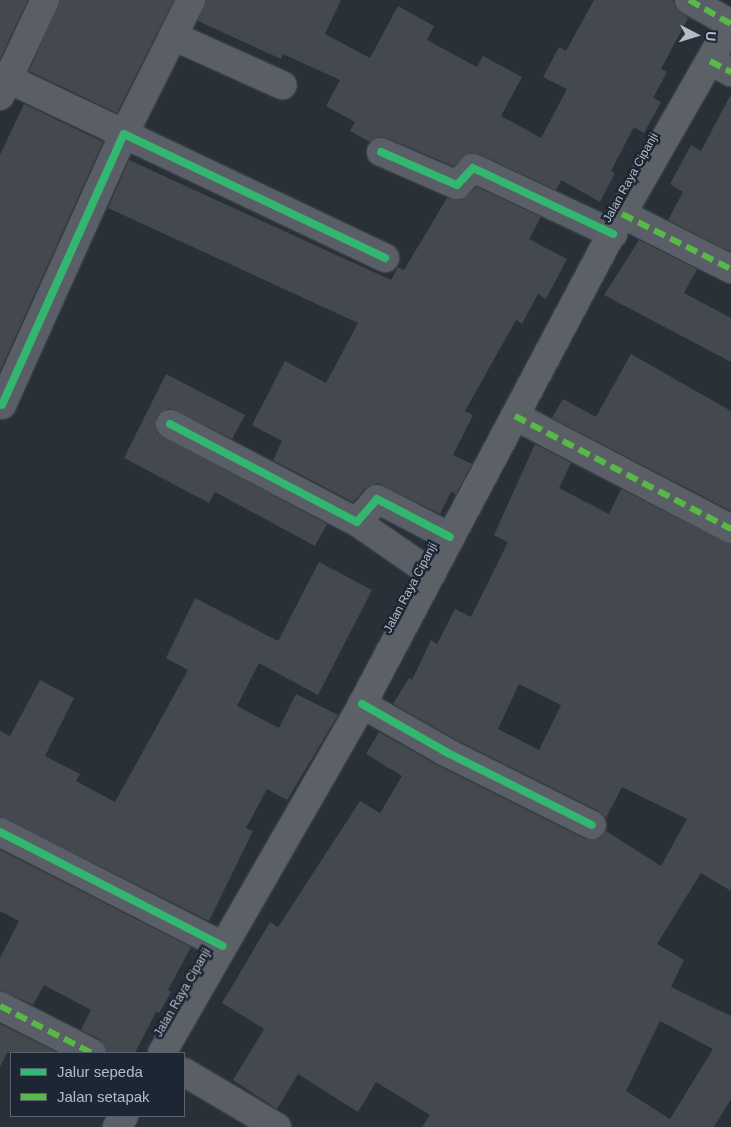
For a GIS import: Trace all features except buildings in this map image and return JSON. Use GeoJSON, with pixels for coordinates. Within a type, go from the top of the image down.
{"type":"FeatureCollection","features":[{"type":"Feature","properties":{"kind":"main road","name":"Jalan Raya Cipanji"},"geometry":{"type":"LineString","coordinates":[[163,1052],[362,704],[618,224],[721,66],[731,24]]}},
{"type":"Feature","properties":{"kind":"street"},"geometry":{"type":"LineString","coordinates":[[45,0],[3,83],[124,134],[385,258]]}},
{"type":"Feature","properties":{"kind":"street"},"geometry":{"type":"LineString","coordinates":[[2,405],[124,134],[191,0]]}},
{"type":"Feature","properties":{"kind":"street"},"geometry":{"type":"LineString","coordinates":[[689,0],[731,24]]}},
{"type":"Feature","properties":{"kind":"street"},"geometry":{"type":"LineString","coordinates":[[173,36],[282,85]]}},
{"type":"Feature","properties":{"kind":"street"},"geometry":{"type":"LineString","coordinates":[[381,152],[457,185],[473,168],[731,269]]}},
{"type":"Feature","properties":{"kind":"street"},"geometry":{"type":"LineString","coordinates":[[515,416],[731,529]]}},
{"type":"Feature","properties":{"kind":"street"},"geometry":{"type":"LineString","coordinates":[[170,424],[357,522],[432,574]]}},
{"type":"Feature","properties":{"kind":"street"},"geometry":{"type":"LineString","coordinates":[[357,522],[377,499],[450,537]]}},
{"type":"Feature","properties":{"kind":"street"},"geometry":{"type":"LineString","coordinates":[[362,704],[446,752],[592,825]]}},
{"type":"Feature","properties":{"kind":"street"},"geometry":{"type":"LineString","coordinates":[[0,832],[223,946]]}},
{"type":"Feature","properties":{"kind":"street"},"geometry":{"type":"LineString","coordinates":[[0,1006],[90,1052]]}},
{"type":"Feature","properties":{"kind":"street"},"geometry":{"type":"LineString","coordinates":[[185,1073],[277,1127]]}},
{"type":"Feature","properties":{"kind":"marked path"},"geometry":{"type":"LineString","coordinates":[[689,0],[731,24]]}},
{"type":"Feature","properties":{"kind":"marked path"},"geometry":{"type":"LineString","coordinates":[[710,61],[731,72]]}},
{"type":"Feature","properties":{"kind":"marked path"},"geometry":{"type":"LineString","coordinates":[[622,214],[731,269]]}},
{"type":"Feature","properties":{"kind":"marked path"},"geometry":{"type":"LineString","coordinates":[[515,416],[731,529]]}},
{"type":"Feature","properties":{"kind":"marked path"},"geometry":{"type":"LineString","coordinates":[[0,1006],[90,1052]]}},
{"type":"Feature","properties":{"kind":"cycle path"},"geometry":{"type":"LineString","coordinates":[[2,405],[124,134],[385,258]]}},
{"type":"Feature","properties":{"kind":"cycle path"},"geometry":{"type":"LineString","coordinates":[[381,152],[457,185],[473,168],[613,234]]}},
{"type":"Feature","properties":{"kind":"cycle path"},"geometry":{"type":"LineString","coordinates":[[170,424],[357,522],[377,499],[450,537]]}},
{"type":"Feature","properties":{"kind":"cycle path"},"geometry":{"type":"LineString","coordinates":[[362,704],[446,752],[592,825]]}},
{"type":"Feature","properties":{"kind":"cycle path"},"geometry":{"type":"LineString","coordinates":[[0,832],[223,946]]}}]}
